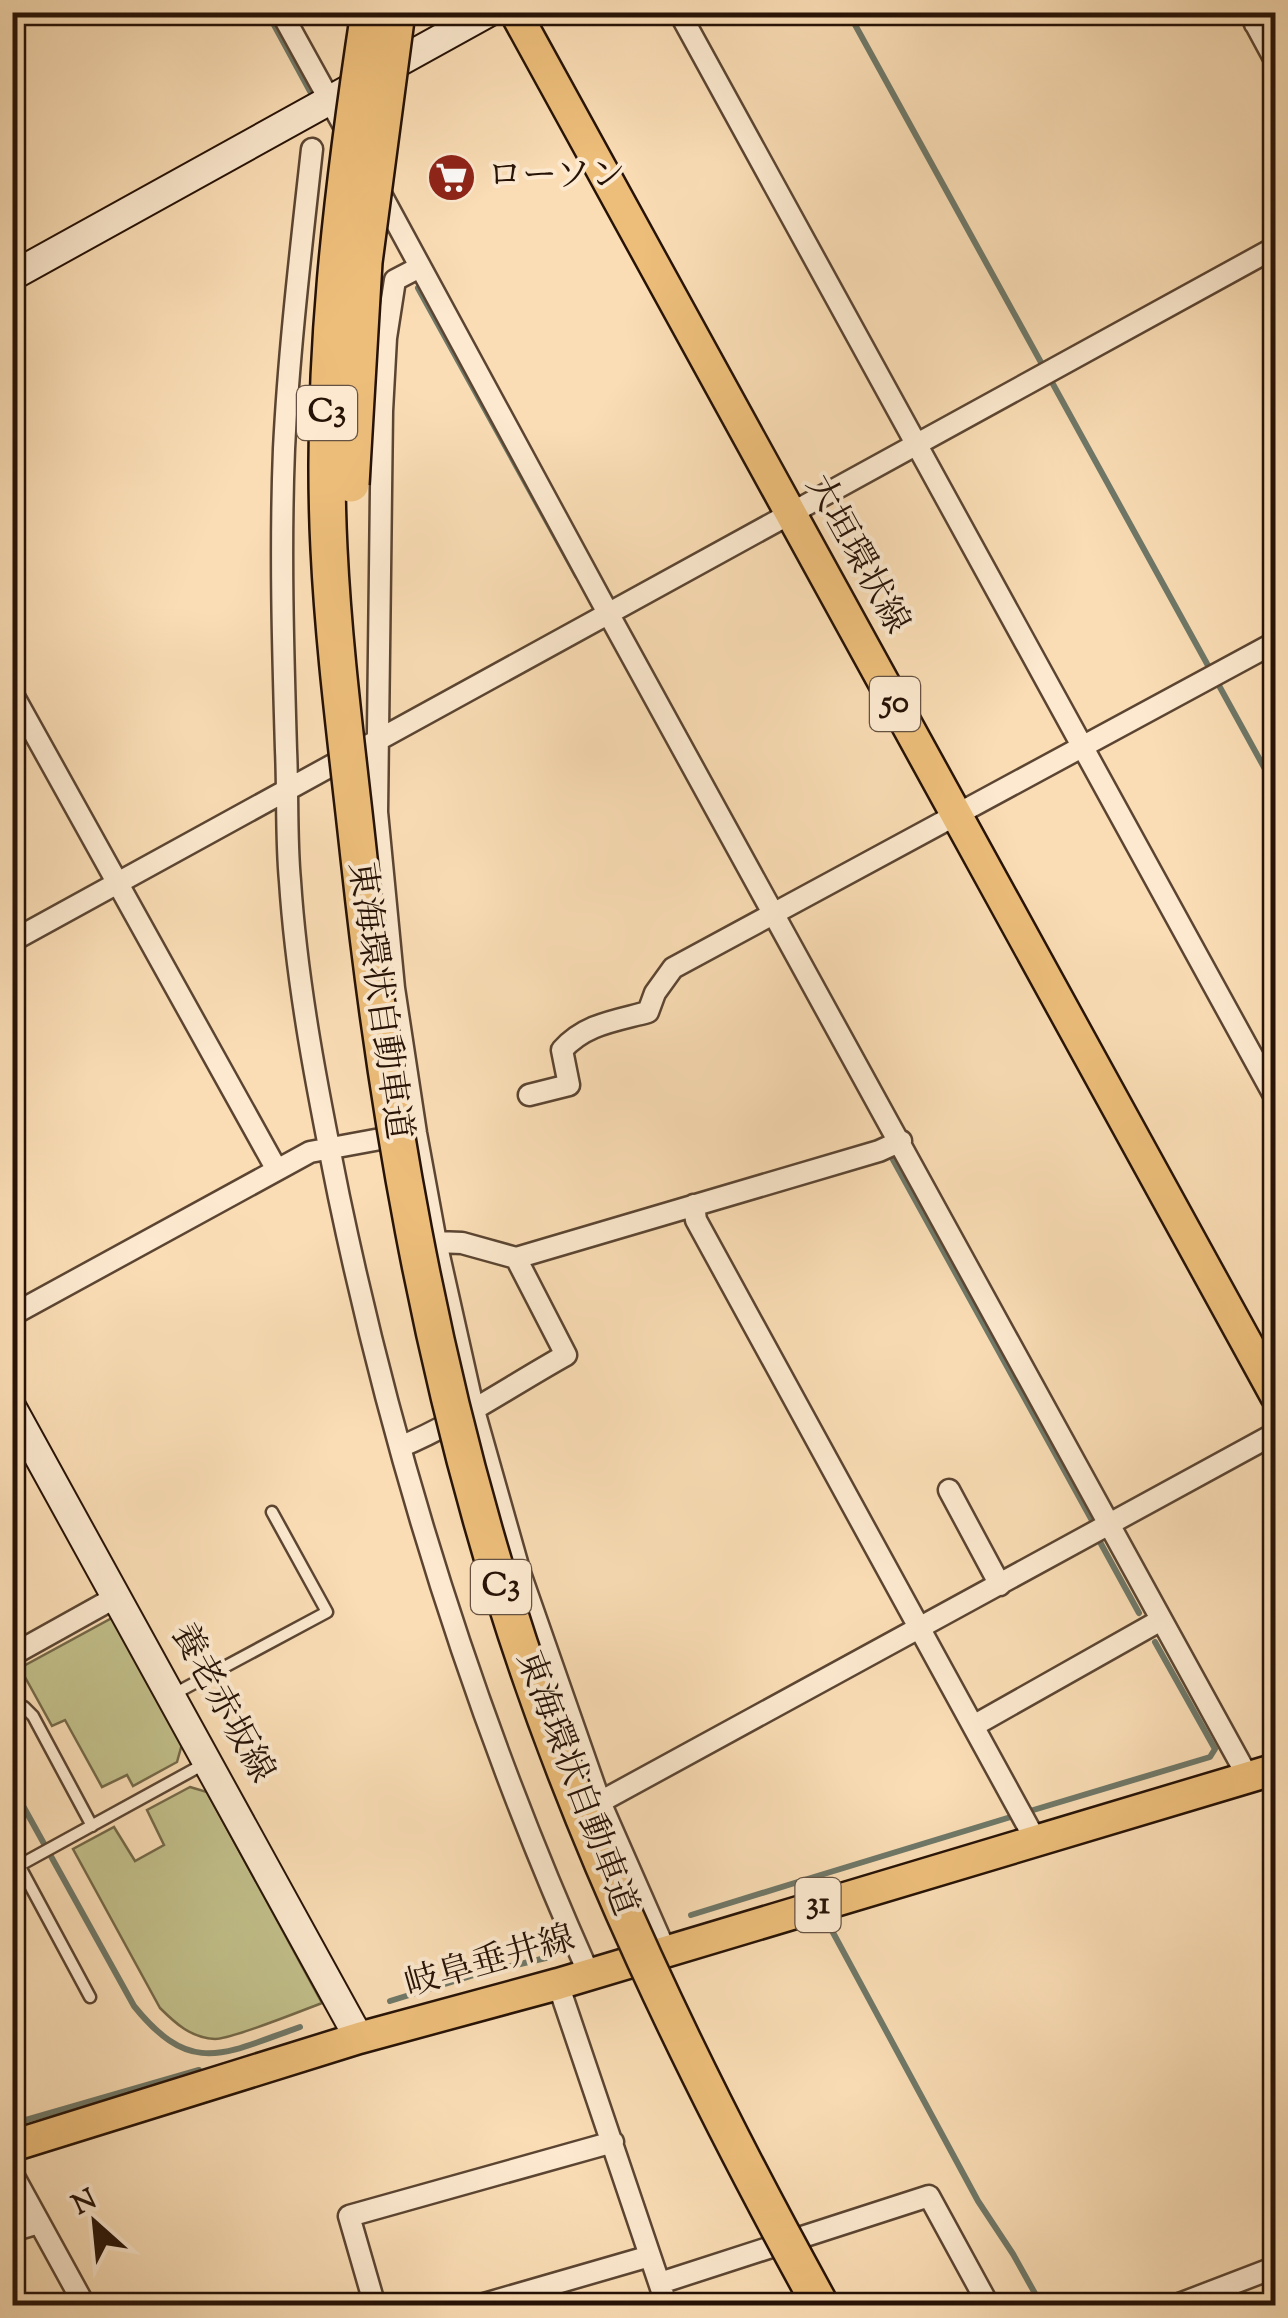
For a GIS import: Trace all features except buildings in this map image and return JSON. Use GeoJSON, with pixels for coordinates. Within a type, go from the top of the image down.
{"type":"FeatureCollection","features":[{"type":"Feature","properties":{"kind":"highway","name":"東海環状自動車道"},"geometry":{"type":"LineString","coordinates":[[368,12],[333,282],[328,544],[338,688],[391,1114],[422,1280],[458,1438],[505,1600],[560,1755],[621,1910],[696,2066],[821,2306]]}},
{"type":"Feature","properties":{"kind":"highway","name":"東海環状自動車道"},"geometry":{"type":"LineString","coordinates":[[354,815],[349,538],[353,409],[364,262],[397,12]]}},
{"type":"Feature","properties":{"kind":"main road"},"geometry":{"type":"LineString","coordinates":[[12,276],[489,12]]}},
{"type":"Feature","properties":{"kind":"main road","name":"大垣環状線"},"geometry":{"type":"LineString","coordinates":[[515,12],[1276,1396]]}},
{"type":"Feature","properties":{"kind":"main road","name":"養老赤坂線"},"geometry":{"type":"LineString","coordinates":[[12,1408],[173,1694],[359,2038]]}},
{"type":"Feature","properties":{"kind":"main road","name":"岐阜垂井線"},"geometry":{"type":"LineString","coordinates":[[12,2146],[359,2038],[558,1984],[1268,1775]]}},
{"type":"Feature","properties":{"kind":"street"},"geometry":{"type":"LineString","coordinates":[[281,12],[1161,1620],[1268,1775]]}},
{"type":"Feature","properties":{"kind":"street"},"geometry":{"type":"LineString","coordinates":[[679,12],[1276,1099]]}},
{"type":"Feature","properties":{"kind":"street"},"geometry":{"type":"LineString","coordinates":[[1276,13],[1252,18],[1276,62]]}},
{"type":"Feature","properties":{"kind":"street"},"geometry":{"type":"LineString","coordinates":[[312,149],[292,336],[283,528],[290,882],[306,1014],[359,1291],[400,1446],[442,1586],[508,1780],[589,1974]]}},
{"type":"Feature","properties":{"kind":"street"},"geometry":{"type":"LineString","coordinates":[[12,941],[1276,247]]}},
{"type":"Feature","properties":{"kind":"street"},"geometry":{"type":"LineString","coordinates":[[420,267],[395,280],[386,338],[376,740],[377,812],[387,918],[416,1133],[473,1407],[520,1573],[600,1802],[664,1950]]}},
{"type":"Feature","properties":{"kind":"street"},"geometry":{"type":"LineString","coordinates":[[292,336],[386,338]]}},
{"type":"Feature","properties":{"kind":"street"},"geometry":{"type":"LineString","coordinates":[[529,1095],[568,1085],[562,1050],[591,1027],[648,1012],[674,968],[1276,642]]}},
{"type":"Feature","properties":{"kind":"street"},"geometry":{"type":"LineString","coordinates":[[12,693],[277,1170]]}},
{"type":"Feature","properties":{"kind":"street"},"geometry":{"type":"LineString","coordinates":[[12,1315],[310,1152],[416,1133]]}},
{"type":"Feature","properties":{"kind":"street"},"geometry":{"type":"LineString","coordinates":[[436,1242],[462,1243],[516,1258],[901,1141]]}},
{"type":"Feature","properties":{"kind":"street"},"geometry":{"type":"LineString","coordinates":[[694,1206],[696,1220],[1036,1841]]}},
{"type":"Feature","properties":{"kind":"street"},"geometry":{"type":"LineString","coordinates":[[400,1446],[438,1431],[566,1355],[516,1258]]}},
{"type":"Feature","properties":{"kind":"street"},"geometry":{"type":"LineString","coordinates":[[600,1802],[1276,1433]]}},
{"type":"Feature","properties":{"kind":"street"},"geometry":{"type":"LineString","coordinates":[[949,1490],[1000,1585]]}},
{"type":"Feature","properties":{"kind":"street"},"geometry":{"type":"LineString","coordinates":[[12,1655],[118,1596]]}},
{"type":"Feature","properties":{"kind":"street"},"geometry":{"type":"LineString","coordinates":[[975,1725],[1161,1620]]}},
{"type":"Feature","properties":{"kind":"street"},"geometry":{"type":"LineString","coordinates":[[558,1984],[667,2306]]}},
{"type":"Feature","properties":{"kind":"street"},"geometry":{"type":"LineString","coordinates":[[375,2306],[349,2216],[613,2142]]}},
{"type":"Feature","properties":{"kind":"street"},"geometry":{"type":"LineString","coordinates":[[12,2173],[85,2306]]}},
{"type":"Feature","properties":{"kind":"street"},"geometry":{"type":"LineString","coordinates":[[660,2283],[929,2196],[989,2306]]}},
{"type":"Feature","properties":{"kind":"street"},"geometry":{"type":"LineString","coordinates":[[12,2231],[39,2223]]}},
{"type":"Feature","properties":{"kind":"street"},"geometry":{"type":"LineString","coordinates":[[477,2306],[650,2256]]}},
{"type":"Feature","properties":{"kind":"street"},"geometry":{"type":"LineString","coordinates":[[1174,2306],[1276,2267]]}},
{"type":"Feature","properties":{"kind":"lane"},"geometry":{"type":"LineString","coordinates":[[173,1694],[326,1612],[272,1512]]}},
{"type":"Feature","properties":{"kind":"lane"},"geometry":{"type":"LineString","coordinates":[[12,1704],[24,1707],[33,1716],[92,1826]]}},
{"type":"Feature","properties":{"kind":"lane"},"geometry":{"type":"LineString","coordinates":[[20,1865],[210,1762]]}},
{"type":"Feature","properties":{"kind":"lane"},"geometry":{"type":"LineString","coordinates":[[12,1852],[90,1998]]}},
{"type":"Feature","properties":{"kind":"shaded area"},"geometry":{"type":"Polygon","coordinates":[[[112,1618],[182,1744],[177,1762],[133,1786],[127,1775],[102,1787],[65,1720],[52,1726],[20,1668],[112,1618]]]}},
{"type":"Feature","properties":{"kind":"shaded area"},"geometry":{"type":"Polygon","coordinates":[[[190,1787],[207,1792],[322,2003],[224,2038],[191,2033],[160,2008],[73,1849],[114,1827],[135,1861],[164,1845],[147,1810],[190,1787]]]}},
{"type":"Feature","properties":{"kind":"waterway"},"geometry":{"type":"LineString","coordinates":[[267,12],[311,93]]}},
{"type":"Feature","properties":{"kind":"waterway"},"geometry":{"type":"LineString","coordinates":[[848,12],[1276,789]]}},
{"type":"Feature","properties":{"kind":"waterway"},"geometry":{"type":"LineString","coordinates":[[418,288],[577,576]]}},
{"type":"Feature","properties":{"kind":"waterway"},"geometry":{"type":"LineString","coordinates":[[891,1156],[1094,1524]]}},
{"type":"Feature","properties":{"kind":"waterway"},"geometry":{"type":"LineString","coordinates":[[1100,1542],[1139,1613]]}},
{"type":"Feature","properties":{"kind":"waterway"},"geometry":{"type":"LineString","coordinates":[[1030,1811],[1210,1757],[1215,1749],[1155,1642]]}},
{"type":"Feature","properties":{"kind":"waterway"},"geometry":{"type":"LineString","coordinates":[[12,1786],[134,2006],[155,2029],[192,2051],[211,2053],[251,2045],[300,2027]]}},
{"type":"Feature","properties":{"kind":"waterway"},"geometry":{"type":"LineString","coordinates":[[814,1877],[1014,1816]]}},
{"type":"Feature","properties":{"kind":"waterway"},"geometry":{"type":"LineString","coordinates":[[691,1915],[814,1877],[815,1883]]}},
{"type":"Feature","properties":{"kind":"waterway"},"geometry":{"type":"LineString","coordinates":[[830,1927],[978,2201],[1042,2306]]}},
{"type":"Feature","properties":{"kind":"waterway"},"geometry":{"type":"LineString","coordinates":[[390,2001],[550,1957]]}},
{"type":"Feature","properties":{"kind":"waterway"},"geometry":{"type":"LineString","coordinates":[[12,2124],[199,2070]]}},
{"type":"Feature","properties":{"kind":"place","name":"ローソン"},"geometry":{"type":"Point","coordinates":[452,177]}}]}
